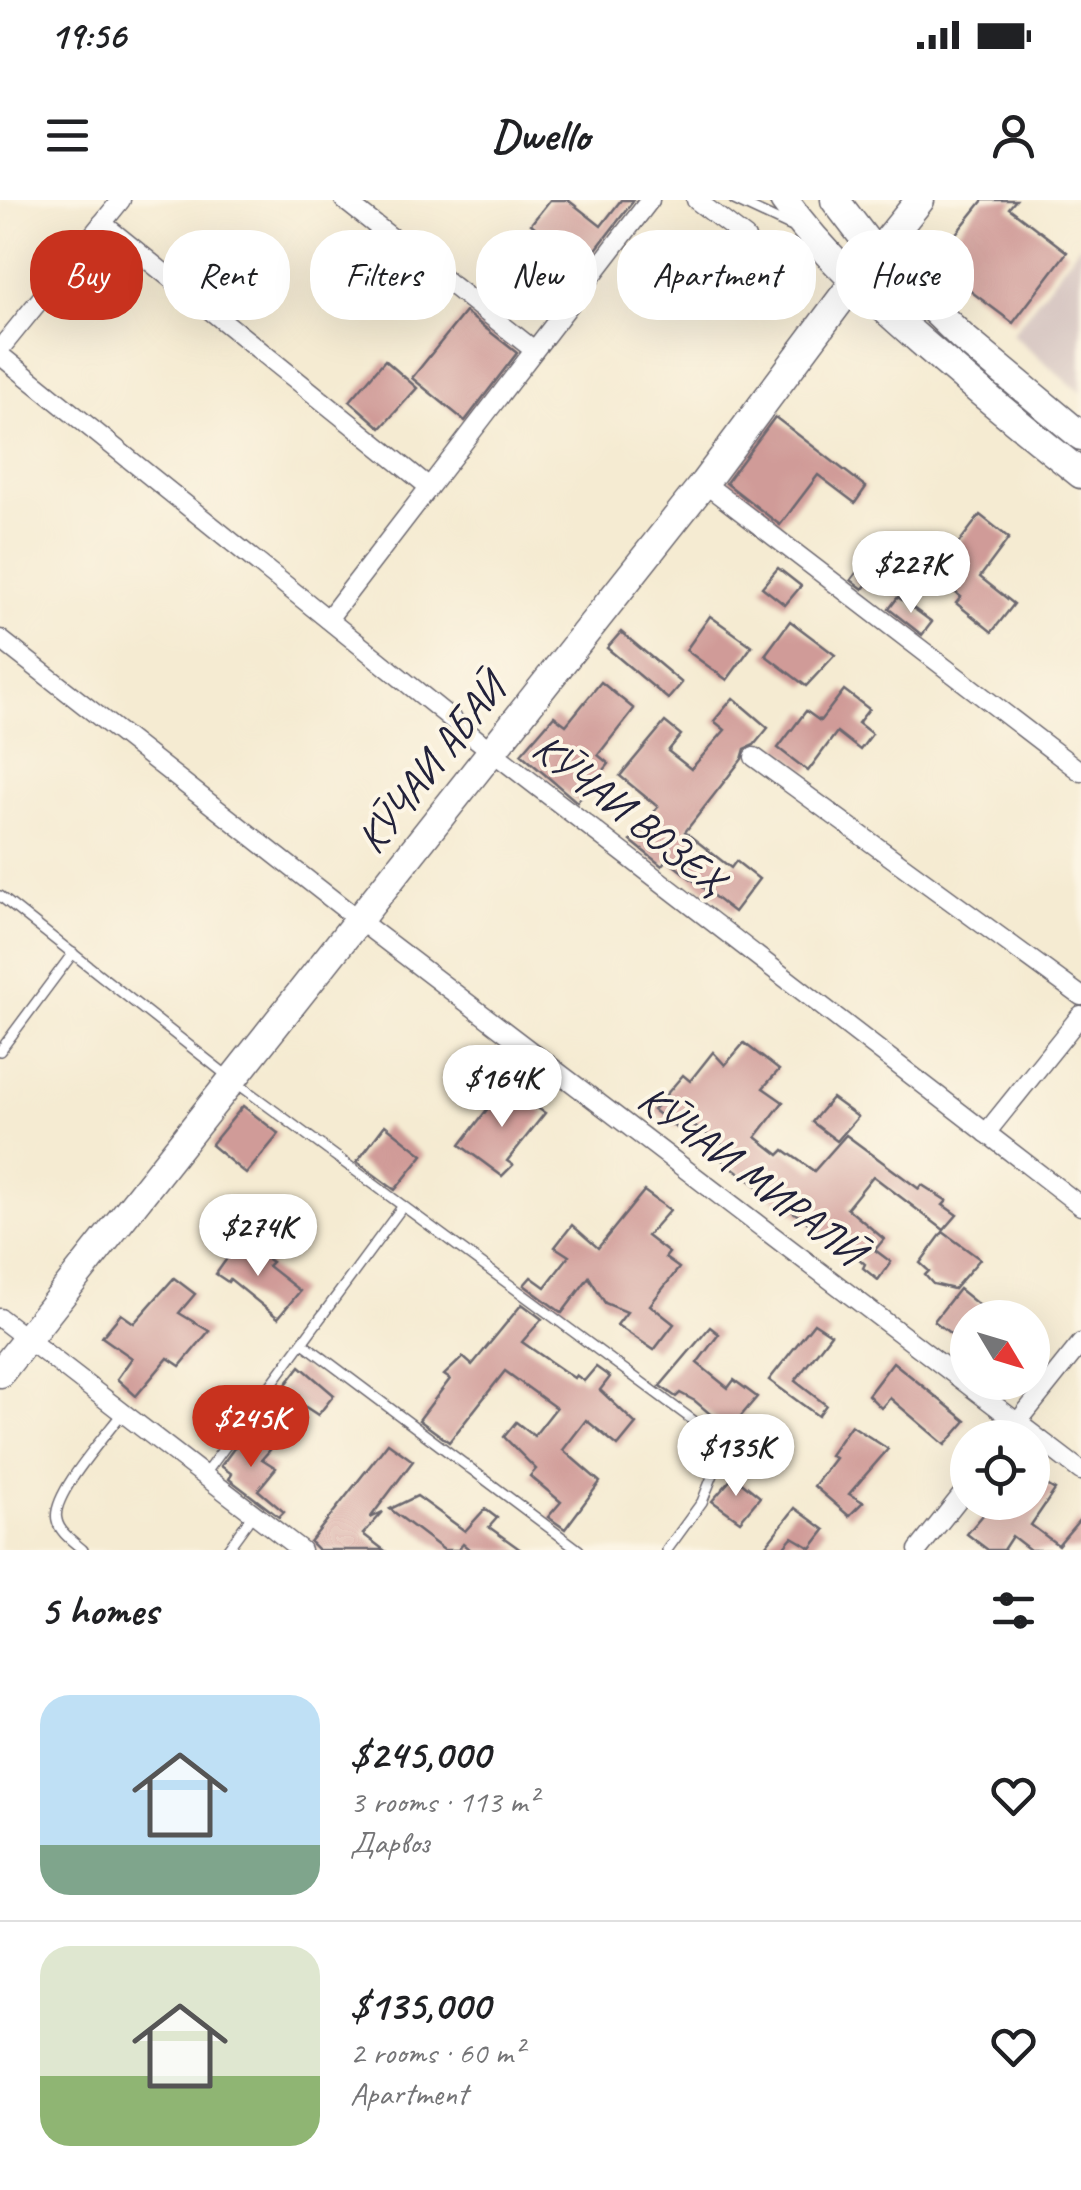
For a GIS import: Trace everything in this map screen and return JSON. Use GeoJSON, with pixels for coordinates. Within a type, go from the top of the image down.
{"type":"FeatureCollection","features":[{"type":"Feature","properties":{"kind":"street"},"geometry":{"type":"LineString","coordinates":[[0,352],[120,200]]}},
{"type":"Feature","properties":{"kind":"street"},"geometry":{"type":"LineString","coordinates":[[344,200],[534,350]]}},
{"type":"Feature","properties":{"kind":"street"},"geometry":{"type":"LineString","coordinates":[[328,619],[650,200]]}},
{"type":"Feature","properties":{"kind":"street"},"geometry":{"type":"LineString","coordinates":[[696,200],[735,230]]}},
{"type":"Feature","properties":{"kind":"street"},"geometry":{"type":"LineString","coordinates":[[784,200],[806,230]]}},
{"type":"Feature","properties":{"kind":"street"},"geometry":{"type":"LineString","coordinates":[[836,200],[858,230]]}},
{"type":"Feature","properties":{"kind":"street","name":"КӮЧАИ АБАӢ"},"geometry":{"type":"LineString","coordinates":[[897,230],[920,200]]}},
{"type":"Feature","properties":{"kind":"street"},"geometry":{"type":"LineString","coordinates":[[102,223],[429,486]]}},
{"type":"Feature","properties":{"kind":"street"},"geometry":{"type":"LineString","coordinates":[[816,242],[836,263]]}},
{"type":"Feature","properties":{"kind":"street","name":"КӮЧАИ АБАӢ"},"geometry":{"type":"LineString","coordinates":[[0,1373],[704,484],[836,306]]}},
{"type":"Feature","properties":{"kind":"street"},"geometry":{"type":"LineString","coordinates":[[898,320],[1081,474]]}},
{"type":"Feature","properties":{"kind":"street"},"geometry":{"type":"LineString","coordinates":[[944,320],[1081,436]]}},
{"type":"Feature","properties":{"kind":"street","name":"КӮЧАИ ВОЗЕҲ"},"geometry":{"type":"LineString","coordinates":[[0,352],[490,750],[1081,1206]]}},
{"type":"Feature","properties":{"kind":"street"},"geometry":{"type":"LineString","coordinates":[[704,484],[1081,772]]}},
{"type":"Feature","properties":{"kind":"street","name":"КӮЧАИ МИРАЛӢ"},"geometry":{"type":"LineString","coordinates":[[0,639],[998,1420]]}},
{"type":"Feature","properties":{"kind":"street"},"geometry":{"type":"LineString","coordinates":[[754,757],[1081,996]]}},
{"type":"Feature","properties":{"kind":"street"},"geometry":{"type":"LineString","coordinates":[[986,1132],[1081,1015]]}},
{"type":"Feature","properties":{"kind":"street"},"geometry":{"type":"LineString","coordinates":[[0,1318],[301,1550]]}},
{"type":"Feature","properties":{"kind":"street"},"geometry":{"type":"LineString","coordinates":[[1019,1420],[1081,1342]]}},
{"type":"Feature","properties":{"kind":"street","name":"КӮЧАИ МИРАЛӢ"},"geometry":{"type":"LineString","coordinates":[[1050,1453],[1081,1471]]}},
{"type":"Feature","properties":{"kind":"street"},"geometry":{"type":"LineString","coordinates":[[918,1550],[950,1509]]}},
{"type":"Feature","properties":{"kind":"lane"},"geometry":{"type":"LineString","coordinates":[[734,200],[799,230]]}},
{"type":"Feature","properties":{"kind":"lane"},"geometry":{"type":"LineString","coordinates":[[0,896],[234,1080],[694,1421],[718,1462],[702,1502],[667,1550]]}},
{"type":"Feature","properties":{"kind":"lane"},"geometry":{"type":"LineString","coordinates":[[0,1051],[72,954]]}},
{"type":"Feature","properties":{"kind":"lane"},"geometry":{"type":"LineString","coordinates":[[205,1474],[403,1206]]}},
{"type":"Feature","properties":{"kind":"lane"},"geometry":{"type":"LineString","coordinates":[[303,1342],[579,1550]]}},
{"type":"Feature","properties":{"kind":"lane"},"geometry":{"type":"LineString","coordinates":[[83,1550],[57,1526],[55,1510],[70,1483],[123,1412]]}},
{"type":"Feature","properties":{"kind":"lane"},"geometry":{"type":"LineString","coordinates":[[226,1550],[254,1514]]}},
{"type":"Feature","properties":{"kind":"shaded area"},"geometry":{"type":"Polygon","coordinates":[[[1081,243],[1081,393],[1012,334],[1081,243]]]}},
{"type":"Feature","properties":{"kind":"building"},"geometry":{"type":"Polygon","coordinates":[[[550,200],[568,200],[601,226],[621,200],[634,200],[597,248],[597,230],[539,230],[531,224],[550,200]]]}},
{"type":"Feature","properties":{"kind":"building"},"geometry":{"type":"Polygon","coordinates":[[[983,200],[1016,200],[1009,208],[1067,252],[1013,323],[974,294],[974,230],[959,230],[983,200]]]}},
{"type":"Feature","properties":{"kind":"building"},"geometry":{"type":"Polygon","coordinates":[[[465,312],[517,353],[465,421],[412,378],[465,312]]]}},
{"type":"Feature","properties":{"kind":"building"},"geometry":{"type":"Polygon","coordinates":[[[385,360],[417,388],[381,428],[350,401],[385,360]]]}},
{"type":"Feature","properties":{"kind":"building"},"geometry":{"type":"Polygon","coordinates":[[[775,417],[866,487],[855,503],[818,475],[780,525],[726,483],[775,417]]]}},
{"type":"Feature","properties":{"kind":"building"},"geometry":{"type":"Polygon","coordinates":[[[980,515],[1009,538],[980,577],[1014,604],[992,632],[956,603],[961,597],[920,565],[934,546],[948,557],[980,515]]]}},
{"type":"Feature","properties":{"kind":"building"},"geometry":{"type":"Polygon","coordinates":[[[876,547],[888,556],[863,589],[851,580],[876,547]]]}},
{"type":"Feature","properties":{"kind":"building"},"geometry":{"type":"Polygon","coordinates":[[[778,568],[801,586],[785,605],[762,587],[778,568]]]}},
{"type":"Feature","properties":{"kind":"building"},"geometry":{"type":"Polygon","coordinates":[[[898,597],[932,622],[922,635],[889,609],[898,597]]]}},
{"type":"Feature","properties":{"kind":"building"},"geometry":{"type":"Polygon","coordinates":[[[710,616],[752,646],[727,680],[686,650],[710,616]]]}},
{"type":"Feature","properties":{"kind":"building"},"geometry":{"type":"Polygon","coordinates":[[[790,621],[835,655],[806,686],[765,655],[790,621]]]}},
{"type":"Feature","properties":{"kind":"building"},"geometry":{"type":"Polygon","coordinates":[[[621,632],[682,683],[668,699],[607,648],[621,632]]]}},
{"type":"Feature","properties":{"kind":"building"},"geometry":{"type":"Polygon","coordinates":[[[601,682],[634,709],[598,755],[609,764],[577,802],[521,754],[554,716],[566,725],[601,682]]]}},
{"type":"Feature","properties":{"kind":"building"},"geometry":{"type":"Polygon","coordinates":[[[844,690],[869,709],[858,723],[872,734],[860,750],[837,732],[808,771],[778,748],[806,711],[820,721],[844,690]]]}},
{"type":"Feature","properties":{"kind":"building"},"geometry":{"type":"Polygon","coordinates":[[[733,698],[768,728],[754,745],[745,749],[742,759],[685,832],[731,868],[736,861],[759,879],[734,912],[667,860],[662,866],[631,841],[658,807],[620,776],[665,722],[681,735],[668,751],[691,769],[725,730],[714,721],[733,698]]]}},
{"type":"Feature","properties":{"kind":"building"},"geometry":{"type":"Polygon","coordinates":[[[744,1043],[779,1070],[763,1088],[783,1102],[756,1137],[779,1155],[784,1150],[814,1171],[846,1135],[919,1189],[922,1185],[947,1201],[943,1205],[957,1215],[944,1230],[873,1176],[847,1208],[884,1239],[875,1250],[891,1262],[878,1280],[828,1232],[825,1235],[715,1155],[723,1145],[683,1119],[676,1128],[653,1110],[683,1075],[690,1081],[713,1052],[725,1065],[744,1043]]]}},
{"type":"Feature","properties":{"kind":"building"},"geometry":{"type":"Polygon","coordinates":[[[505,1086],[545,1113],[507,1161],[513,1165],[502,1176],[460,1145],[505,1086]]]}},
{"type":"Feature","properties":{"kind":"building"},"geometry":{"type":"Polygon","coordinates":[[[832,1098],[858,1117],[837,1141],[812,1122],[832,1098]]]}},
{"type":"Feature","properties":{"kind":"building"},"geometry":{"type":"Polygon","coordinates":[[[243,1106],[279,1134],[246,1174],[211,1145],[243,1106]]]}},
{"type":"Feature","properties":{"kind":"building"},"geometry":{"type":"Polygon","coordinates":[[[385,1125],[423,1155],[395,1190],[357,1162],[385,1125]]]}},
{"type":"Feature","properties":{"kind":"building"},"geometry":{"type":"Polygon","coordinates":[[[644,1191],[670,1210],[647,1236],[669,1253],[665,1258],[679,1268],[650,1305],[674,1324],[654,1350],[617,1325],[627,1312],[605,1303],[589,1277],[562,1313],[524,1285],[531,1277],[545,1287],[569,1256],[555,1247],[572,1225],[598,1248],[644,1191]]]}},
{"type":"Feature","properties":{"kind":"building"},"geometry":{"type":"Polygon","coordinates":[[[943,1232],[980,1259],[954,1289],[933,1284],[925,1275],[929,1271],[920,1263],[943,1232]]]}},
{"type":"Feature","properties":{"kind":"building"},"geometry":{"type":"Polygon","coordinates":[[[240,1240],[272,1262],[268,1266],[300,1291],[278,1318],[230,1279],[228,1282],[216,1274],[240,1240]]]}},
{"type":"Feature","properties":{"kind":"building"},"geometry":{"type":"Polygon","coordinates":[[[174,1278],[195,1294],[179,1313],[209,1331],[180,1366],[168,1358],[136,1396],[117,1379],[132,1358],[102,1337],[121,1314],[134,1323],[174,1278]]]}},
{"type":"Feature","properties":{"kind":"building"},"geometry":{"type":"Polygon","coordinates":[[[959,1289],[973,1300],[950,1300],[959,1289]]]}},
{"type":"Feature","properties":{"kind":"building"},"geometry":{"type":"Polygon","coordinates":[[[950,1301],[950,1333],[934,1321],[950,1301]]]}},
{"type":"Feature","properties":{"kind":"building"},"geometry":{"type":"Polygon","coordinates":[[[522,1304],[542,1319],[522,1342],[574,1378],[576,1375],[584,1381],[596,1367],[610,1377],[600,1390],[636,1424],[618,1446],[586,1420],[563,1450],[600,1482],[565,1529],[548,1517],[561,1502],[530,1476],[536,1469],[504,1437],[516,1422],[534,1436],[556,1408],[505,1371],[449,1442],[419,1420],[450,1379],[444,1375],[463,1357],[472,1365],[522,1304]]]}},
{"type":"Feature","properties":{"kind":"building"},"geometry":{"type":"Polygon","coordinates":[[[814,1323],[831,1334],[795,1381],[826,1405],[818,1416],[769,1380],[814,1323]]]}},
{"type":"Feature","properties":{"kind":"building"},"geometry":{"type":"Polygon","coordinates":[[[710,1327],[719,1334],[697,1363],[728,1388],[734,1380],[757,1397],[729,1430],[695,1401],[680,1393],[676,1397],[660,1386],[710,1327]]]}},
{"type":"Feature","properties":{"kind":"building"},"geometry":{"type":"Polygon","coordinates":[[[893,1362],[965,1420],[950,1420],[950,1439],[945,1445],[890,1398],[881,1408],[868,1395],[893,1362]]]}},
{"type":"Feature","properties":{"kind":"building"},"geometry":{"type":"Polygon","coordinates":[[[300,1366],[334,1395],[318,1415],[281,1391],[300,1366]]]}},
{"type":"Feature","properties":{"kind":"building"},"geometry":{"type":"Polygon","coordinates":[[[851,1425],[888,1449],[849,1494],[863,1502],[849,1516],[814,1486],[835,1458],[830,1455],[851,1425]]]}},
{"type":"Feature","properties":{"kind":"building"},"geometry":{"type":"Polygon","coordinates":[[[246,1432],[270,1450],[262,1459],[276,1468],[258,1490],[284,1512],[279,1517],[229,1479],[232,1474],[221,1466],[246,1432]]]}},
{"type":"Feature","properties":{"kind":"building"},"geometry":{"type":"Polygon","coordinates":[[[388,1443],[413,1461],[370,1518],[383,1512],[363,1534],[384,1550],[318,1550],[310,1542],[388,1443]]]}},
{"type":"Feature","properties":{"kind":"building"},"geometry":{"type":"Polygon","coordinates":[[[734,1476],[760,1497],[740,1521],[712,1501],[734,1476]]]}},
{"type":"Feature","properties":{"kind":"building"},"geometry":{"type":"Polygon","coordinates":[[[417,1496],[465,1531],[485,1509],[497,1518],[489,1527],[521,1550],[470,1550],[463,1544],[458,1550],[444,1550],[390,1509],[417,1496]]]}},
{"type":"Feature","properties":{"kind":"building"},"geometry":{"type":"Polygon","coordinates":[[[795,1508],[825,1530],[811,1548],[792,1537],[781,1550],[762,1550],[795,1508]]]}},
{"type":"Feature","properties":{"kind":"building"},"geometry":{"type":"Polygon","coordinates":[[[1081,1518],[1081,1550],[1030,1550],[1012,1536],[1003,1550],[988,1550],[967,1534],[979,1520],[1034,1520],[1031,1525],[1058,1545],[1081,1518]]]}}]}
